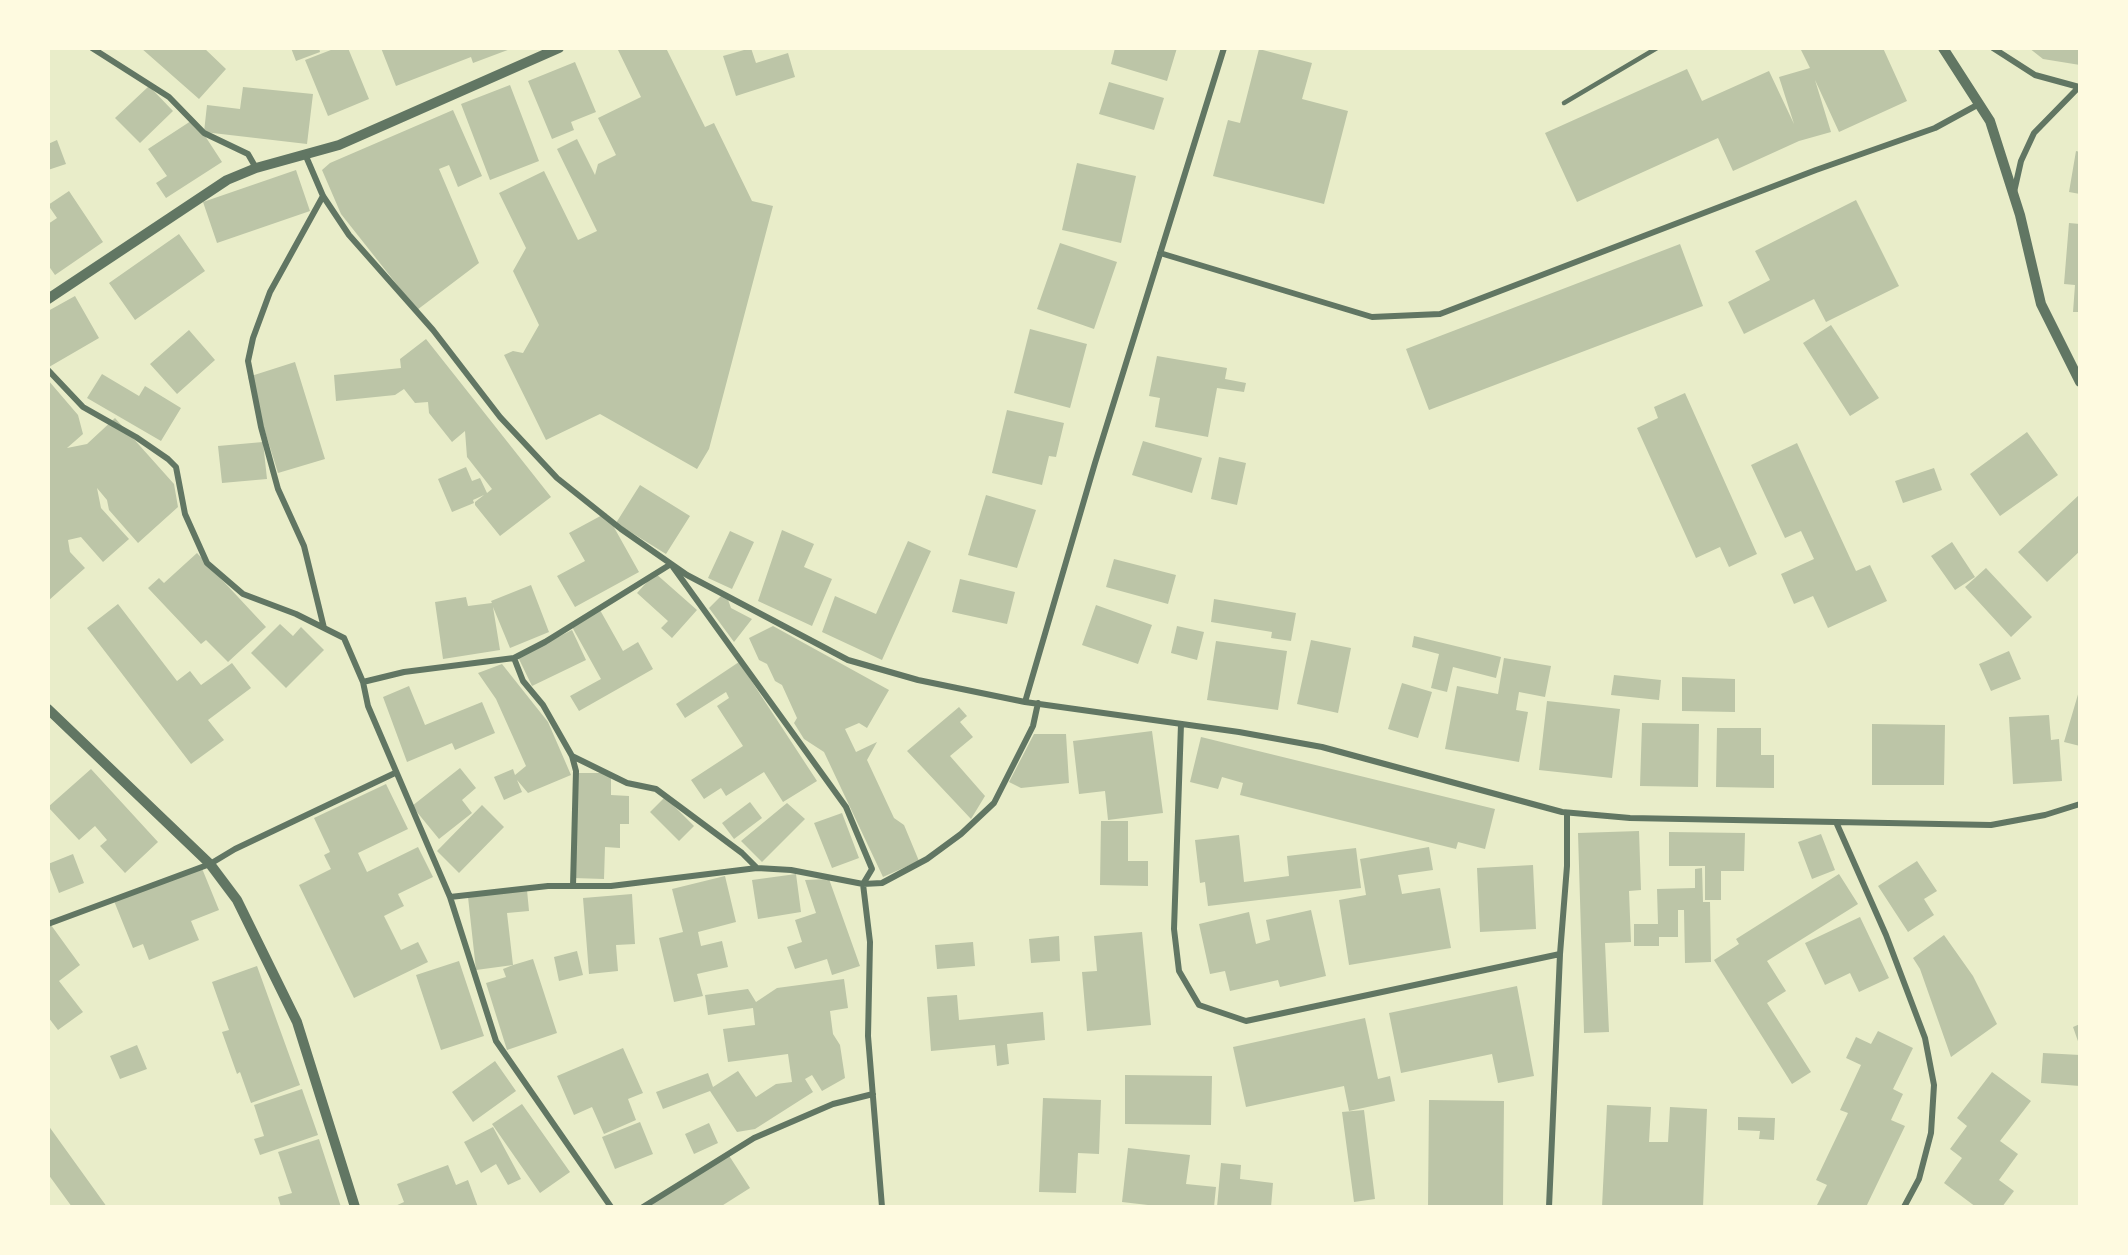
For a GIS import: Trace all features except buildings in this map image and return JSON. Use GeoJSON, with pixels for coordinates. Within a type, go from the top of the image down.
{"type":"FeatureCollection","features":[{"type":"Feature","properties":{"kind":"street"},"geometry":{"type":"LineString","coordinates":[[92,48],[169,97],[204,133],[248,154],[256,168]]}},
{"type":"Feature","properties":{"kind":"street"},"geometry":{"type":"LineString","coordinates":[[48,299],[227,180],[256,168],[339,145],[559,48]]}},
{"type":"Feature","properties":{"kind":"street"},"geometry":{"type":"LineString","coordinates":[[1025,702],[1224,48]]}},
{"type":"Feature","properties":{"kind":"street"},"geometry":{"type":"LineString","coordinates":[[1944,48],[1990,121],[2013,194],[2042,304],[2080,382]]}},
{"type":"Feature","properties":{"kind":"street"},"geometry":{"type":"LineString","coordinates":[[1993,48],[2035,75],[2079,87],[2034,133],[2021,161],[2013,194]]}},
{"type":"Feature","properties":{"kind":"street"},"geometry":{"type":"LineString","coordinates":[[1160,253],[1372,316],[1440,314],[1816,170],[1935,128],[1979,104]]}},
{"type":"Feature","properties":{"kind":"street"},"geometry":{"type":"LineString","coordinates":[[305,154],[323,196],[349,235],[432,330],[500,417],[556,478],[621,529],[687,575],[848,660],[918,680],[1025,702],[1322,747],[1567,813],[1630,818],[1991,825],[2080,804]]}},
{"type":"Feature","properties":{"kind":"street"},"geometry":{"type":"LineString","coordinates":[[323,196],[270,292],[253,338],[248,361],[261,427],[278,489],[304,546],[324,628]]}},
{"type":"Feature","properties":{"kind":"street"},"geometry":{"type":"LineString","coordinates":[[48,370],[83,407],[136,437],[176,467],[185,514],[207,563],[243,594],[344,638],[363,682],[368,706],[395,773],[428,842],[450,897],[496,1041],[611,1207]]}},
{"type":"Feature","properties":{"kind":"street"},"geometry":{"type":"LineString","coordinates":[[363,682],[404,672],[514,658],[545,642],[671,564]]}},
{"type":"Feature","properties":{"kind":"street"},"geometry":{"type":"LineString","coordinates":[[671,564],[846,807],[872,869],[863,884],[870,942],[868,1036],[882,1207]]}},
{"type":"Feature","properties":{"kind":"street"},"geometry":{"type":"LineString","coordinates":[[514,658],[523,681],[543,705],[572,756],[576,771],[573,886]]}},
{"type":"Feature","properties":{"kind":"street"},"geometry":{"type":"LineString","coordinates":[[450,897],[498,890],[611,886],[757,868],[802,872],[863,884],[882,883],[927,859],[961,834],[994,803],[1033,726],[1038,703]]}},
{"type":"Feature","properties":{"kind":"street"},"geometry":{"type":"LineString","coordinates":[[48,709],[210,864],[237,900],[297,1022],[355,1207]]}},
{"type":"Feature","properties":{"kind":"street"},"geometry":{"type":"LineString","coordinates":[[1182,724],[1174,929],[1179,971],[1199,1005],[1246,1021],[1560,954]]}},
{"type":"Feature","properties":{"kind":"street"},"geometry":{"type":"LineString","coordinates":[[572,756],[627,783],[656,789],[742,853],[757,868]]}},
{"type":"Feature","properties":{"kind":"street"},"geometry":{"type":"LineString","coordinates":[[48,924],[210,864],[235,849],[395,773]]}},
{"type":"Feature","properties":{"kind":"street"},"geometry":{"type":"LineString","coordinates":[[1549,1207],[1560,954],[1567,866],[1567,813]]}},
{"type":"Feature","properties":{"kind":"street"},"geometry":{"type":"LineString","coordinates":[[1836,822],[1886,935],[1925,1038],[1934,1085],[1931,1133],[1919,1179],[1904,1207]]}},
{"type":"Feature","properties":{"kind":"street"},"geometry":{"type":"LineString","coordinates":[[643,1207],[754,1138],[833,1104],[873,1094]]}},
{"type":"Feature","properties":{"kind":"lane"},"geometry":{"type":"LineString","coordinates":[[1564,103],[1657,48]]}}]}
